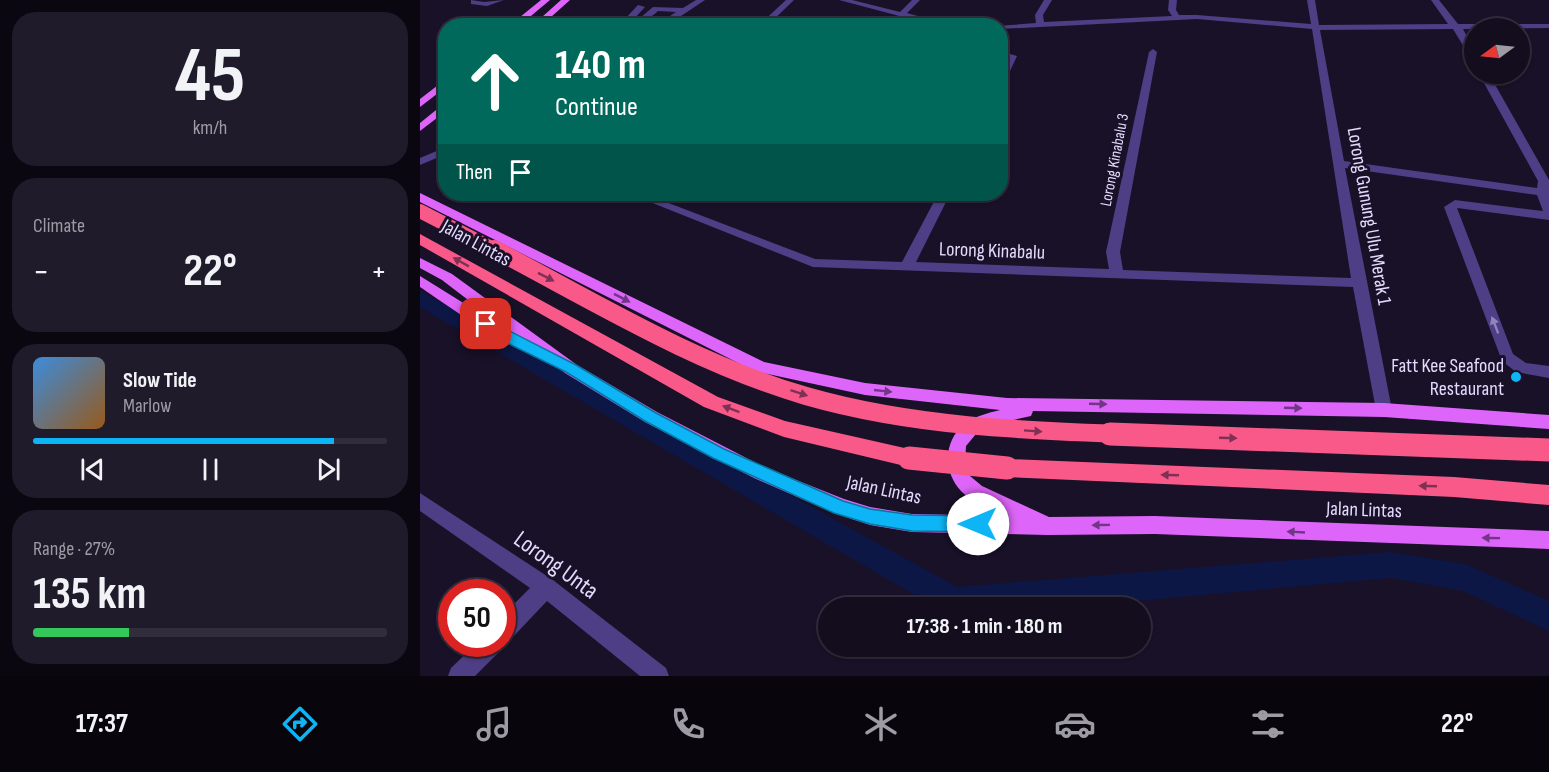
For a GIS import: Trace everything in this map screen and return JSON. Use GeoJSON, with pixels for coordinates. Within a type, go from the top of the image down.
{"type":"FeatureCollection","features":[{"type":"Feature","properties":{"kind":"highway","name":"Jalan Lintas"},"geometry":{"type":"LineString","coordinates":[[420,211],[706,358],[749,377],[831,402],[903,416],[1031,431],[1549,450]]}},
{"type":"Feature","properties":{"kind":"highway","name":"Jalan Lintas"},"geometry":{"type":"LineString","coordinates":[[420,239],[711,402],[784,429],[869,450],[909,458],[1007,468],[1454,487],[1549,495]]}},
{"type":"Feature","properties":{"kind":"main road"},"geometry":{"type":"LineString","coordinates":[[523,18],[546,0]]}},
{"type":"Feature","properties":{"kind":"main road"},"geometry":{"type":"LineString","coordinates":[[545,18],[566,0]]}},
{"type":"Feature","properties":{"kind":"main road"},"geometry":{"type":"LineString","coordinates":[[420,97],[438,86]]}},
{"type":"Feature","properties":{"kind":"main road"},"geometry":{"type":"LineString","coordinates":[[420,104],[438,88]]}},
{"type":"Feature","properties":{"kind":"main road"},"geometry":{"type":"LineString","coordinates":[[420,116],[438,108]]}},
{"type":"Feature","properties":{"kind":"main road"},"geometry":{"type":"LineString","coordinates":[[420,128],[438,111]]}},
{"type":"Feature","properties":{"kind":"main road","name":"Jalan Lintas"},"geometry":{"type":"LineString","coordinates":[[420,197],[760,367],[865,389],[1006,404],[1384,410],[1549,422]]}},
{"type":"Feature","properties":{"kind":"main road","name":"Jalan Lintas"},"geometry":{"type":"LineString","coordinates":[[420,262],[447,277],[571,369],[651,417],[719,454],[840,507],[870,516],[912,523],[1048,526],[1155,525],[1549,540]]}},
{"type":"Feature","properties":{"kind":"main road"},"geometry":{"type":"LineString","coordinates":[[420,281],[506,336],[571,369]]}},
{"type":"Feature","properties":{"kind":"main road"},"geometry":{"type":"LineString","coordinates":[[1048,526],[967,486],[956,465],[956,451],[961,440],[975,425],[993,417],[1068,404]]}},
{"type":"Feature","properties":{"kind":"street"},"geometry":{"type":"LineString","coordinates":[[475,0],[474,2],[486,4],[500,0]]}},
{"type":"Feature","properties":{"kind":"street"},"geometry":{"type":"LineString","coordinates":[[672,18],[701,0]]}},
{"type":"Feature","properties":{"kind":"street"},"geometry":{"type":"LineString","coordinates":[[771,18],[790,0]]}},
{"type":"Feature","properties":{"kind":"street"},"geometry":{"type":"LineString","coordinates":[[843,0],[918,18]]}},
{"type":"Feature","properties":{"kind":"street"},"geometry":{"type":"LineString","coordinates":[[902,14],[916,0]]}},
{"type":"Feature","properties":{"kind":"street"},"geometry":{"type":"LineString","coordinates":[[1040,25],[1039,15],[1048,0]]}},
{"type":"Feature","properties":{"kind":"street"},"geometry":{"type":"LineString","coordinates":[[1173,0],[1172,10],[1177,18]]}},
{"type":"Feature","properties":{"kind":"street","name":"Lorong Gunung Ulu Merak 1"},"geometry":{"type":"LineString","coordinates":[[1311,0],[1359,283],[1384,410]]}},
{"type":"Feature","properties":{"kind":"street"},"geometry":{"type":"LineString","coordinates":[[1436,0],[1464,41]]}},
{"type":"Feature","properties":{"kind":"street"},"geometry":{"type":"LineString","coordinates":[[1513,0],[1527,0]]}},
{"type":"Feature","properties":{"kind":"street"},"geometry":{"type":"LineString","coordinates":[[630,18],[641,7]]}},
{"type":"Feature","properties":{"kind":"street"},"geometry":{"type":"LineString","coordinates":[[645,18],[656,9],[686,10]]}},
{"type":"Feature","properties":{"kind":"street"},"geometry":{"type":"LineString","coordinates":[[1008,27],[1205,17],[1316,28],[1549,26]]}},
{"type":"Feature","properties":{"kind":"street","name":"Lorong Kinabalu 3"},"geometry":{"type":"LineString","coordinates":[[1117,275],[1113,252],[1153,52]]}},
{"type":"Feature","properties":{"kind":"street"},"geometry":{"type":"LineString","coordinates":[[1008,66],[1013,56]]}},
{"type":"Feature","properties":{"kind":"street"},"geometry":{"type":"LineString","coordinates":[[1490,84],[1544,182],[1549,214],[1455,204],[1450,207],[1508,357],[1522,368],[1549,372]]}},
{"type":"Feature","properties":{"kind":"street"},"geometry":{"type":"LineString","coordinates":[[420,162],[438,154]]}},
{"type":"Feature","properties":{"kind":"street"},"geometry":{"type":"LineString","coordinates":[[1339,164],[1546,193]]}},
{"type":"Feature","properties":{"kind":"street","name":"Lorong Kinabalu"},"geometry":{"type":"LineString","coordinates":[[654,201],[813,263],[1359,283]]}},
{"type":"Feature","properties":{"kind":"street"},"geometry":{"type":"LineString","coordinates":[[906,268],[940,201]]}},
{"type":"Feature","properties":{"kind":"street","name":"Lorong Unta"},"geometry":{"type":"LineString","coordinates":[[420,501],[546,586],[658,676]]}},
{"type":"Feature","properties":{"kind":"street"},"geometry":{"type":"LineString","coordinates":[[516,617],[546,586]]}},
{"type":"Feature","properties":{"kind":"street"},"geometry":{"type":"LineString","coordinates":[[459,676],[478,657]]}},
{"type":"Feature","properties":{"kind":"waterway"},"geometry":{"type":"LineString","coordinates":[[420,298],[955,602],[1391,565],[1465,578],[1549,616]]}},
{"type":"Feature","properties":{"kind":"place","name":"Fatt Kee Seafood Restaurant"},"geometry":{"type":"Point","coordinates":[1516,377]}},
{"type":"Feature","properties":{"kind":"route"},"geometry":{"type":"LineString","coordinates":[[486,324],[571,369],[719,454],[840,507],[870,516],[912,523],[978,524]]}}]}
